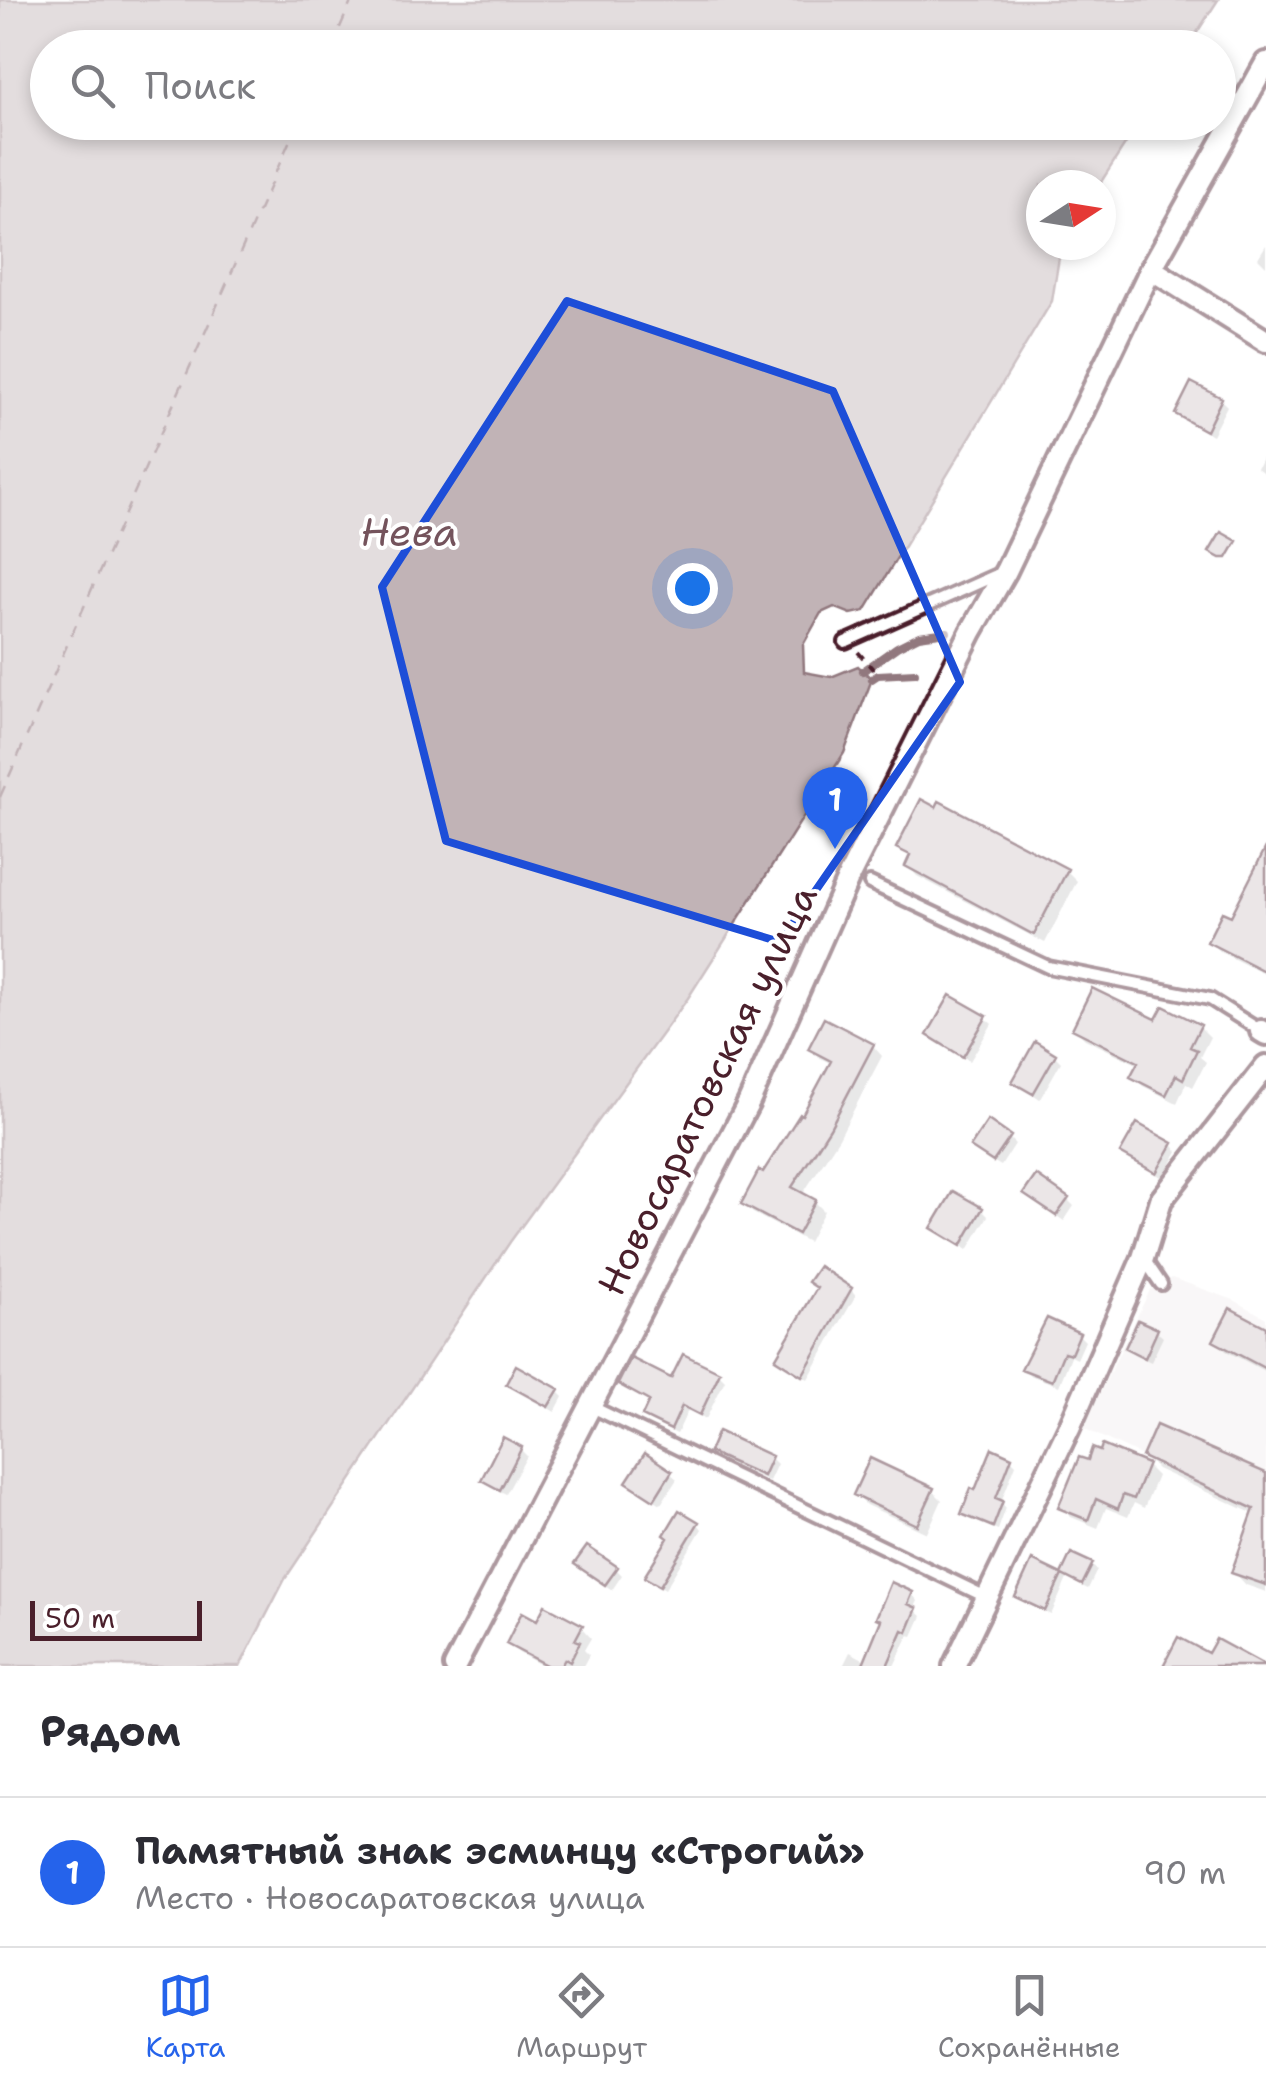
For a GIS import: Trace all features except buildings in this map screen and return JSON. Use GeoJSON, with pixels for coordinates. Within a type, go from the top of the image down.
{"type":"FeatureCollection","features":[{"type":"Feature","properties":{"kind":"street","name":"Новосаратовская улица"},"geometry":{"type":"LineString","coordinates":[[1236,117],[1266,63]]}},
{"type":"Feature","properties":{"kind":"street","name":"Новосаратовская улица"},"geometry":{"type":"LineString","coordinates":[[455,1666],[748,1102],[850,874],[1006,571],[1151,269],[1223,140]]}},
{"type":"Feature","properties":{"kind":"street"},"geometry":{"type":"LineString","coordinates":[[1151,269],[1266,341]]}},
{"type":"Feature","properties":{"kind":"street"},"geometry":{"type":"LineString","coordinates":[[954,1666],[1069,1428],[1143,1258],[1161,1200],[1266,1066]]}},
{"type":"Feature","properties":{"kind":"lane"},"geometry":{"type":"LineString","coordinates":[[844,642],[1006,571]]}},
{"type":"Feature","properties":{"kind":"lane"},"geometry":{"type":"LineString","coordinates":[[870,883],[1048,967],[1210,999],[1264,1032]]}},
{"type":"Feature","properties":{"kind":"lane"},"geometry":{"type":"LineString","coordinates":[[1143,1258],[1161,1284]]}},
{"type":"Feature","properties":{"kind":"lane"},"geometry":{"type":"LineString","coordinates":[[590,1406],[986,1597]]}},
{"type":"Feature","properties":{"kind":"path"},"geometry":{"type":"LineString","coordinates":[[863,656],[878,675]]}},
{"type":"Feature","properties":{"kind":"highlighted area"},"geometry":{"type":"Polygon","coordinates":[[[567,301],[833,391],[960,682],[780,942],[446,841],[382,587],[567,301]]]}},
{"type":"Feature","properties":{"kind":"shaded area"},"geometry":{"type":"Polygon","coordinates":[[[1172,1278],[1234,1300],[1266,1318],[1266,1515],[1083,1428],[1150,1290],[1172,1278]]]}},
{"type":"Feature","properties":{"kind":"water","name":"Нева"},"geometry":{"type":"Polygon","coordinates":[[[0,0],[1218,0],[1199,30],[30,30],[30,140],[1128,140],[1109,170],[1026,170],[1026,260],[1059,260],[1052,301],[865,611],[851,614],[834,607],[821,613],[803,645],[804,672],[831,677],[858,666],[872,679],[844,753],[688,998],[510,1242],[285,1579],[240,1666],[0,1666],[0,0]]]}},
{"type":"Feature","properties":{"kind":"waterway"},"geometry":{"type":"LineString","coordinates":[[863,671],[919,636],[947,632]]}},
{"type":"Feature","properties":{"kind":"waterway"},"geometry":{"type":"LineString","coordinates":[[872,679],[878,675],[915,673]]}},
{"type":"Feature","properties":{"kind":"ferry route"},"geometry":{"type":"LineString","coordinates":[[339,30],[352,0]]}},
{"type":"Feature","properties":{"kind":"ferry route"},"geometry":{"type":"LineString","coordinates":[[0,797],[290,140]]}},
{"type":"Feature","properties":{"kind":"place","name":"Памятный знак эсминцу «Строгий»"},"geometry":{"type":"Point","coordinates":[835,849]}}]}
